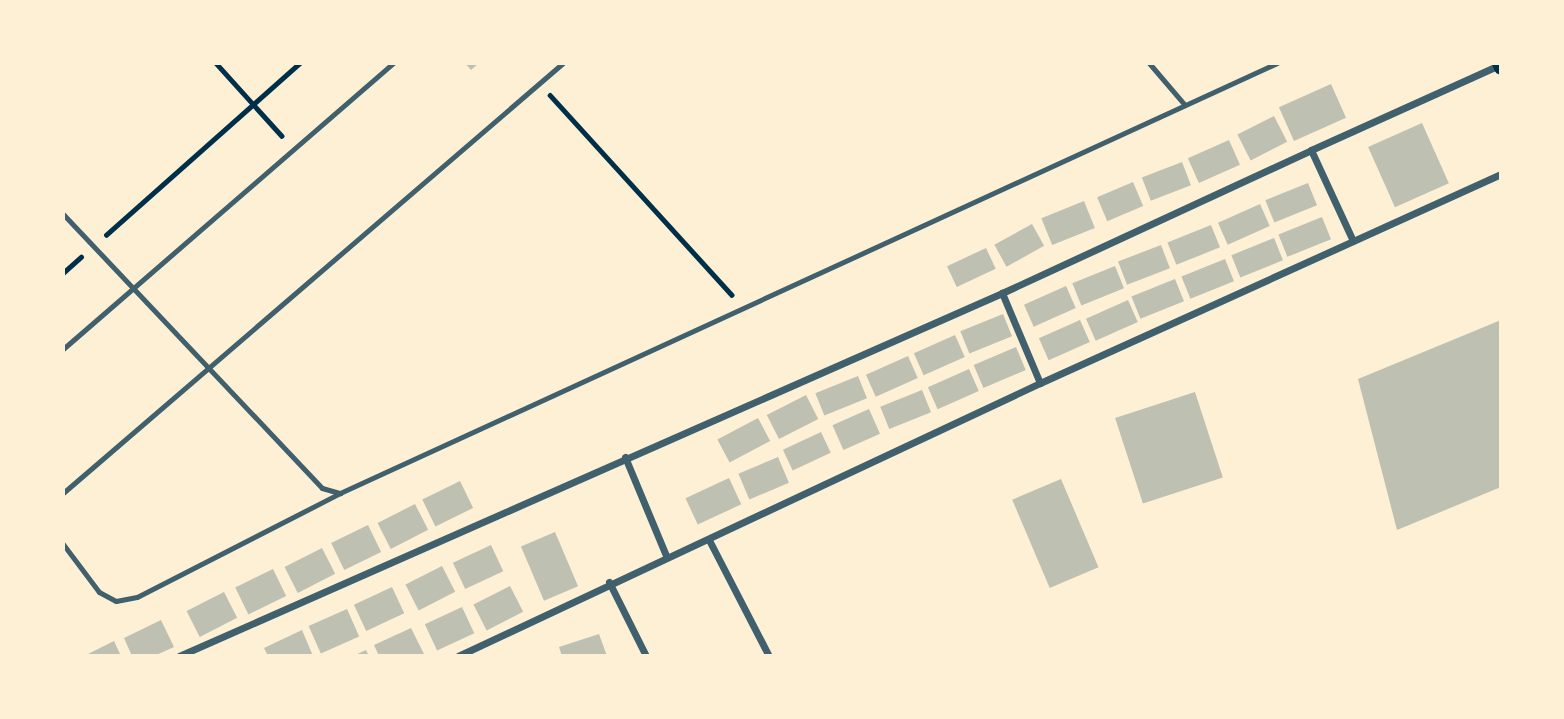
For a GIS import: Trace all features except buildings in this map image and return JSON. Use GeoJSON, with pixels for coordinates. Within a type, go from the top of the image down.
{"type":"FeatureCollection","features":[{"type":"Feature","properties":{"kind":"street"},"geometry":{"type":"LineString","coordinates":[[179,656],[195,653],[625,457],[1002,293],[1500,65]]}},
{"type":"Feature","properties":{"kind":"street"},"geometry":{"type":"LineString","coordinates":[[1311,150],[1353,241]]}},
{"type":"Feature","properties":{"kind":"street"},"geometry":{"type":"LineString","coordinates":[[458,656],[609,582],[709,540],[1040,383],[1501,174]]}},
{"type":"Feature","properties":{"kind":"street"},"geometry":{"type":"LineString","coordinates":[[1002,293],[1040,383]]}},
{"type":"Feature","properties":{"kind":"street"},"geometry":{"type":"LineString","coordinates":[[625,457],[667,558]]}},
{"type":"Feature","properties":{"kind":"street"},"geometry":{"type":"LineString","coordinates":[[709,540],[769,656]]}},
{"type":"Feature","properties":{"kind":"street"},"geometry":{"type":"LineString","coordinates":[[609,582],[646,656]]}},
{"type":"Feature","properties":{"kind":"lane"},"geometry":{"type":"LineString","coordinates":[[63,349],[393,63]]}},
{"type":"Feature","properties":{"kind":"lane"},"geometry":{"type":"LineString","coordinates":[[63,493],[209,371],[563,63]]}},
{"type":"Feature","properties":{"kind":"lane"},"geometry":{"type":"LineString","coordinates":[[1149,63],[1185,105]]}},
{"type":"Feature","properties":{"kind":"lane"},"geometry":{"type":"LineString","coordinates":[[63,544],[99,592],[116,601],[137,597],[340,493],[1277,63]]}},
{"type":"Feature","properties":{"kind":"lane"},"geometry":{"type":"LineString","coordinates":[[63,214],[132,291],[322,488],[340,493]]}},
{"type":"Feature","properties":{"kind":"path"},"geometry":{"type":"LineString","coordinates":[[216,63],[295,149]]}},
{"type":"Feature","properties":{"kind":"path"},"geometry":{"type":"LineString","coordinates":[[63,273],[300,63]]}},
{"type":"Feature","properties":{"kind":"path"},"geometry":{"type":"LineString","coordinates":[[540,83],[745,308]]}}]}
